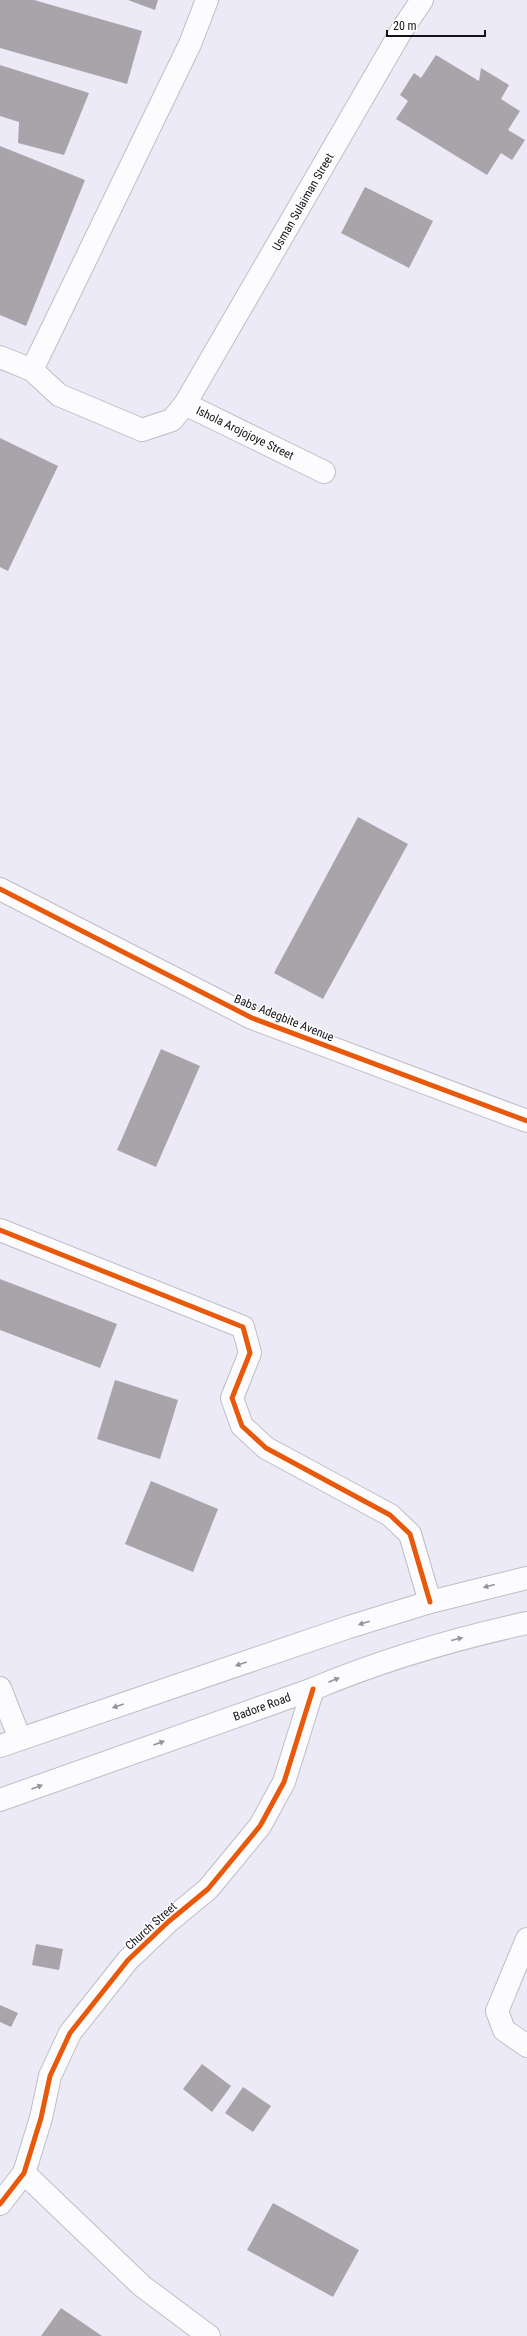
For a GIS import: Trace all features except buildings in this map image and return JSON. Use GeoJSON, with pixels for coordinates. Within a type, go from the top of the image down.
{"type":"FeatureCollection","features":[{"type":"Feature","properties":{"kind":"street"},"geometry":{"type":"LineString","coordinates":[[32,370],[190,44],[207,0]]}},
{"type":"Feature","properties":{"kind":"street","name":"Usman Sulaiman Street"},"geometry":{"type":"LineString","coordinates":[[185,404],[400,34],[422,0]]}},
{"type":"Feature","properties":{"kind":"street","name":"Ishola Arojojoye Street"},"geometry":{"type":"LineString","coordinates":[[0,358],[32,370],[59,395],[142,430],[172,420],[185,404],[324,472]]}},
{"type":"Feature","properties":{"kind":"street","name":"Babs Adegbite Avenue"},"geometry":{"type":"LineString","coordinates":[[0,889],[252,1018],[527,1121]]}},
{"type":"Feature","properties":{"kind":"street"},"geometry":{"type":"LineString","coordinates":[[0,1230],[243,1327],[250,1353],[232,1398],[242,1426],[266,1448],[390,1515],[410,1534],[430,1602]]}},
{"type":"Feature","properties":{"kind":"street"},"geometry":{"type":"LineString","coordinates":[[0,1688],[10,1743],[430,1602],[527,1578]]}},
{"type":"Feature","properties":{"kind":"street","name":"Badore Road"},"geometry":{"type":"LineString","coordinates":[[0,1800],[313,1689],[383,1662],[451,1641],[527,1623]]}},
{"type":"Feature","properties":{"kind":"street","name":"Church Street"},"geometry":{"type":"LineString","coordinates":[[0,2204],[24,2173],[41,2118],[50,2076],[70,2033],[128,1960],[168,1922],[208,1890],[260,1826],[284,1782],[313,1689]]}},
{"type":"Feature","properties":{"kind":"street"},"geometry":{"type":"LineString","coordinates":[[527,1939],[498,2011],[504,2030],[527,2046]]}},
{"type":"Feature","properties":{"kind":"street"},"geometry":{"type":"LineString","coordinates":[[24,2173],[142,2286],[209,2336]]}},
{"type":"Feature","properties":{"kind":"cycle path"},"geometry":{"type":"LineString","coordinates":[[0,889],[252,1018],[527,1121]]}},
{"type":"Feature","properties":{"kind":"cycle path"},"geometry":{"type":"LineString","coordinates":[[0,1230],[243,1327],[250,1353],[232,1398],[242,1426],[266,1448],[390,1515],[410,1534],[430,1602]]}},
{"type":"Feature","properties":{"kind":"cycle path"},"geometry":{"type":"LineString","coordinates":[[0,2204],[24,2173],[41,2118],[50,2076],[70,2033],[128,1960],[168,1922],[208,1889],[260,1826],[284,1782],[313,1689]]}}]}
